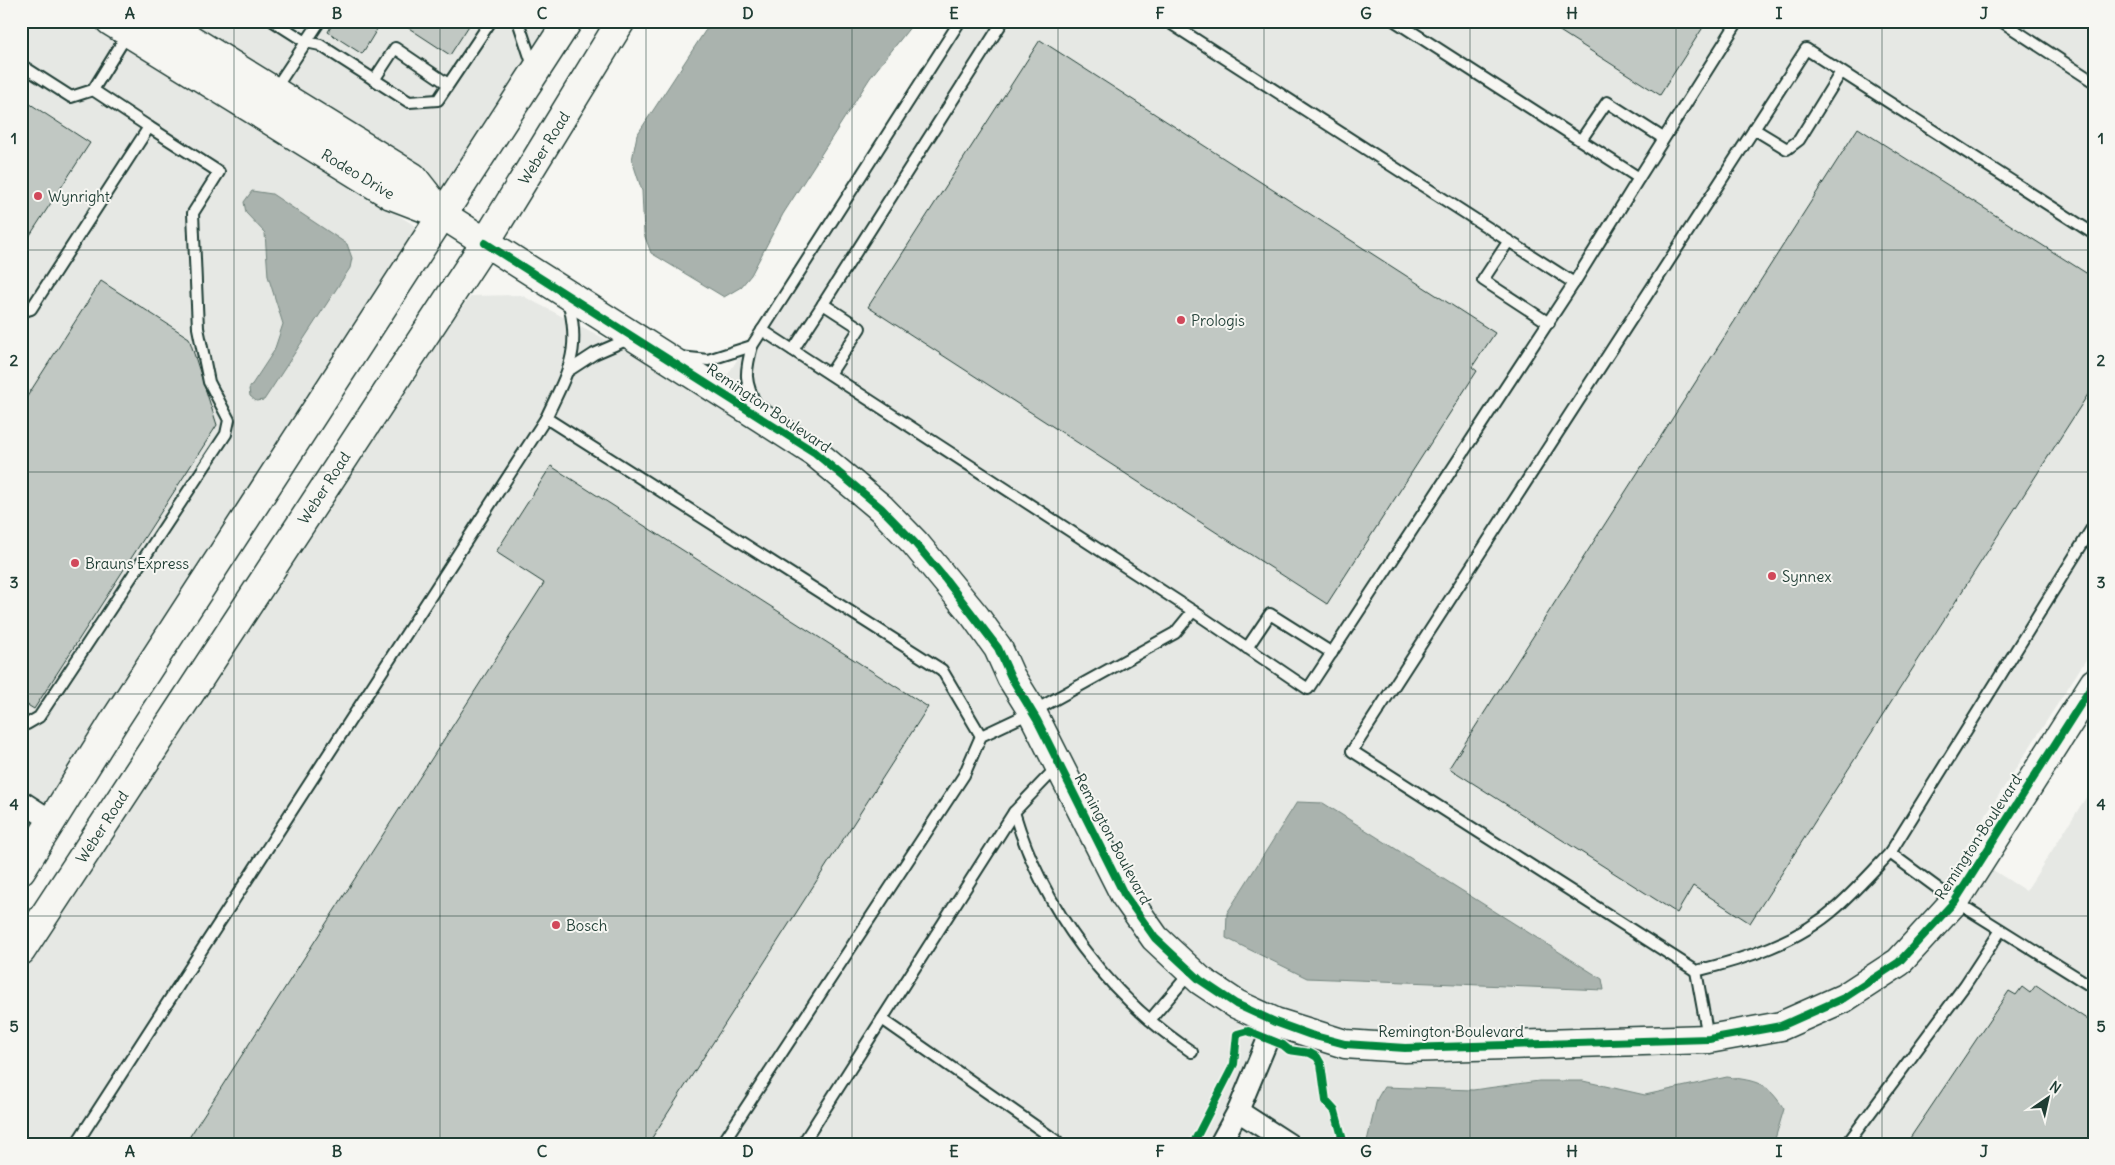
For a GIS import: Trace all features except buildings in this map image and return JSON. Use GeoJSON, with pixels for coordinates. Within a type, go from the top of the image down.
{"type":"FeatureCollection","features":[{"type":"Feature","properties":{"kind":"main road","name":"Rodeo Drive"},"geometry":{"type":"LineString","coordinates":[[161,21],[413,177],[443,216]]}},
{"type":"Feature","properties":{"kind":"main road"},"geometry":{"type":"LineString","coordinates":[[21,870],[568,21]]}},
{"type":"Feature","properties":{"kind":"main road","name":"Weber Road"},"geometry":{"type":"LineString","coordinates":[[21,951],[485,243],[621,21]]}},
{"type":"Feature","properties":{"kind":"main road","name":"Rodeo Drive"},"geometry":{"type":"LineString","coordinates":[[125,25],[391,195],[443,216]]}},
{"type":"Feature","properties":{"kind":"main road","name":"Remington Boulevard"},"geometry":{"type":"LineString","coordinates":[[443,216],[814,452],[881,508],[915,543],[986,632],[1032,712],[1124,894],[1155,938],[1191,972],[1236,1004],[1275,1022],[1345,1044],[1405,1048],[1708,1039],[1781,1026],[1844,998],[1899,962],[1955,901],[2090,698]]}},
{"type":"Feature","properties":{"kind":"street"},"geometry":{"type":"LineString","coordinates":[[21,801],[52,821]]}},
{"type":"Feature","properties":{"kind":"street"},"geometry":{"type":"LineString","coordinates":[[1220,1144],[1238,1111],[1275,1022]]}},
{"type":"Feature","properties":{"kind":"street"},"geometry":{"type":"LineString","coordinates":[[1238,1111],[1289,1144]]}},
{"type":"Feature","properties":{"kind":"lane"},"geometry":{"type":"LineString","coordinates":[[273,21],[306,42],[320,45],[409,102],[438,100],[491,21]]}},
{"type":"Feature","properties":{"kind":"lane"},"geometry":{"type":"LineString","coordinates":[[274,91],[320,21]]}},
{"type":"Feature","properties":{"kind":"lane"},"geometry":{"type":"LineString","coordinates":[[518,21],[531,60],[531,80]]}},
{"type":"Feature","properties":{"kind":"lane"},"geometry":{"type":"LineString","coordinates":[[763,419],[748,388],[746,370],[752,346],[960,21]]}},
{"type":"Feature","properties":{"kind":"lane"},"geometry":{"type":"LineString","coordinates":[[793,350],[1003,21]]}},
{"type":"Feature","properties":{"kind":"lane"},"geometry":{"type":"LineString","coordinates":[[1167,21],[1574,283]]}},
{"type":"Feature","properties":{"kind":"lane"},"geometry":{"type":"LineString","coordinates":[[1395,21],[1639,178]]}},
{"type":"Feature","properties":{"kind":"lane"},"geometry":{"type":"LineString","coordinates":[[762,330],[1193,611],[1308,689],[1549,323],[1663,138],[1738,21]]}},
{"type":"Feature","properties":{"kind":"lane"},"geometry":{"type":"LineString","coordinates":[[2001,21],[2094,82]]}},
{"type":"Feature","properties":{"kind":"lane"},"geometry":{"type":"LineString","coordinates":[[21,65],[71,97],[93,90],[125,25]]}},
{"type":"Feature","properties":{"kind":"lane"},"geometry":{"type":"LineString","coordinates":[[374,80],[395,48],[448,84]]}},
{"type":"Feature","properties":{"kind":"lane"},"geometry":{"type":"LineString","coordinates":[[2094,234],[1806,49],[1352,751],[1696,972],[1743,960],[1792,937],[1836,908],[1890,853],[2094,524]]}},
{"type":"Feature","properties":{"kind":"lane"},"geometry":{"type":"LineString","coordinates":[[1754,129],[1787,149],[1799,140],[1841,72]]}},
{"type":"Feature","properties":{"kind":"lane"},"geometry":{"type":"LineString","coordinates":[[21,724],[27,724],[39,717],[226,434],[229,420],[209,382],[198,328],[193,213],[219,172],[93,90]]}},
{"type":"Feature","properties":{"kind":"lane"},"geometry":{"type":"LineString","coordinates":[[1581,140],[1607,102],[1663,138]]}},
{"type":"Feature","properties":{"kind":"lane"},"geometry":{"type":"LineString","coordinates":[[21,312],[31,309],[149,127]]}},
{"type":"Feature","properties":{"kind":"lane"},"geometry":{"type":"LineString","coordinates":[[1508,242],[1483,280],[1549,323]]}},
{"type":"Feature","properties":{"kind":"lane"},"geometry":{"type":"LineString","coordinates":[[76,1144],[546,418],[568,371],[573,350],[575,325],[566,294]]}},
{"type":"Feature","properties":{"kind":"lane"},"geometry":{"type":"LineString","coordinates":[[823,304],[860,328],[830,374]]}},
{"type":"Feature","properties":{"kind":"lane"},"geometry":{"type":"LineString","coordinates":[[568,371],[594,354],[633,337]]}},
{"type":"Feature","properties":{"kind":"lane"},"geometry":{"type":"LineString","coordinates":[[663,355],[708,360],[752,346]]}},
{"type":"Feature","properties":{"kind":"lane"},"geometry":{"type":"LineString","coordinates":[[546,418],[942,670],[981,736]]}},
{"type":"Feature","properties":{"kind":"lane"},"geometry":{"type":"LineString","coordinates":[[722,1144],[964,775],[981,736],[1032,712],[1175,633],[1193,611]]}},
{"type":"Feature","properties":{"kind":"lane"},"geometry":{"type":"LineString","coordinates":[[1248,648],[1270,614],[1332,652]]}},
{"type":"Feature","properties":{"kind":"lane"},"geometry":{"type":"LineString","coordinates":[[810,1144],[805,1140],[1014,812],[1035,788],[1059,766]]}},
{"type":"Feature","properties":{"kind":"lane"},"geometry":{"type":"LineString","coordinates":[[1014,812],[1024,844],[1050,896],[1083,950],[1120,994],[1169,1036],[1192,1052]]}},
{"type":"Feature","properties":{"kind":"lane"},"geometry":{"type":"LineString","coordinates":[[1890,853],[1955,901],[2094,988]]}},
{"type":"Feature","properties":{"kind":"lane"},"geometry":{"type":"LineString","coordinates":[[1847,1144],[1965,985],[2001,930]]}},
{"type":"Feature","properties":{"kind":"lane"},"geometry":{"type":"LineString","coordinates":[[1150,1020],[1191,972]]}},
{"type":"Feature","properties":{"kind":"lane"},"geometry":{"type":"LineString","coordinates":[[1696,972],[1708,1039]]}},
{"type":"Feature","properties":{"kind":"lane"},"geometry":{"type":"LineString","coordinates":[[882,1020],[1061,1144]]}},
{"type":"Feature","properties":{"kind":"shaded area"},"geometry":{"type":"Polygon","coordinates":[[[21,21],[94,21],[420,229],[21,847],[21,21]]]}},
{"type":"Feature","properties":{"kind":"shaded area"},"geometry":{"type":"Polygon","coordinates":[[[173,21],[562,21],[447,204],[173,21]]]}},
{"type":"Feature","properties":{"kind":"shaded area"},"geometry":{"type":"Polygon","coordinates":[[[716,21],[915,21],[870,78],[783,214],[751,275],[741,287],[724,297],[651,253],[644,234],[642,191],[632,160],[637,135],[705,31],[716,21]]]}},
{"type":"Feature","properties":{"kind":"shaded area"},"geometry":{"type":"Polygon","coordinates":[[[956,21],[2094,21],[2094,647],[1963,851],[2026,891],[2094,785],[2094,1144],[21,1144],[21,963],[418,363],[471,296],[521,295],[640,357],[728,374],[956,21]]]}},
{"type":"Feature","properties":{"kind":"shaded area"},"geometry":{"type":"Polygon","coordinates":[[[252,191],[272,194],[347,244],[352,258],[350,268],[264,400],[256,401],[250,396],[249,389],[274,351],[283,324],[268,276],[265,233],[246,213],[244,202],[252,191]]]}},
{"type":"Feature","properties":{"kind":"shaded area"},"geometry":{"type":"Polygon","coordinates":[[[1297,802],[1323,803],[1602,979],[1604,990],[1307,978],[1226,938],[1227,913],[1297,802]]]}},
{"type":"Feature","properties":{"kind":"shaded area"},"geometry":{"type":"Polygon","coordinates":[[[1727,1077],[1760,1084],[1772,1093],[1784,1109],[1775,1139],[1770,1144],[1369,1144],[1367,1141],[1377,1099],[1384,1087],[1473,1090],[1539,1081],[1583,1081],[1645,1095],[1727,1077]]]}},
{"type":"Feature","properties":{"kind":"cycle path"},"geometry":{"type":"LineString","coordinates":[[485,243],[814,452],[881,508],[915,543],[946,580],[998,648],[1011,677],[1037,720],[1124,894],[1155,938],[1200,980],[1236,1004],[1275,1022],[1311,1035],[1345,1044],[1405,1048],[1709,1039],[1781,1026],[1844,998],[1899,962],[1955,901],[2094,683]]}},
{"type":"Feature","properties":{"kind":"cycle path"},"geometry":{"type":"LineString","coordinates":[[1193,1144],[1234,1064],[1237,1034],[1248,1031],[1283,1045],[1289,1050],[1310,1053],[1317,1057],[1321,1064],[1326,1101],[1335,1111],[1344,1144]]}},
{"type":"Feature","properties":{"kind":"place","name":"Wynright"},"geometry":{"type":"Point","coordinates":[38,196]}},
{"type":"Feature","properties":{"kind":"place","name":"Prologis"},"geometry":{"type":"Point","coordinates":[1181,320]}},
{"type":"Feature","properties":{"kind":"place","name":"Brauns Express"},"geometry":{"type":"Point","coordinates":[75,563]}},
{"type":"Feature","properties":{"kind":"place","name":"Synnex"},"geometry":{"type":"Point","coordinates":[1772,576]}},
{"type":"Feature","properties":{"kind":"place","name":"Bosch"},"geometry":{"type":"Point","coordinates":[556,925]}}]}
